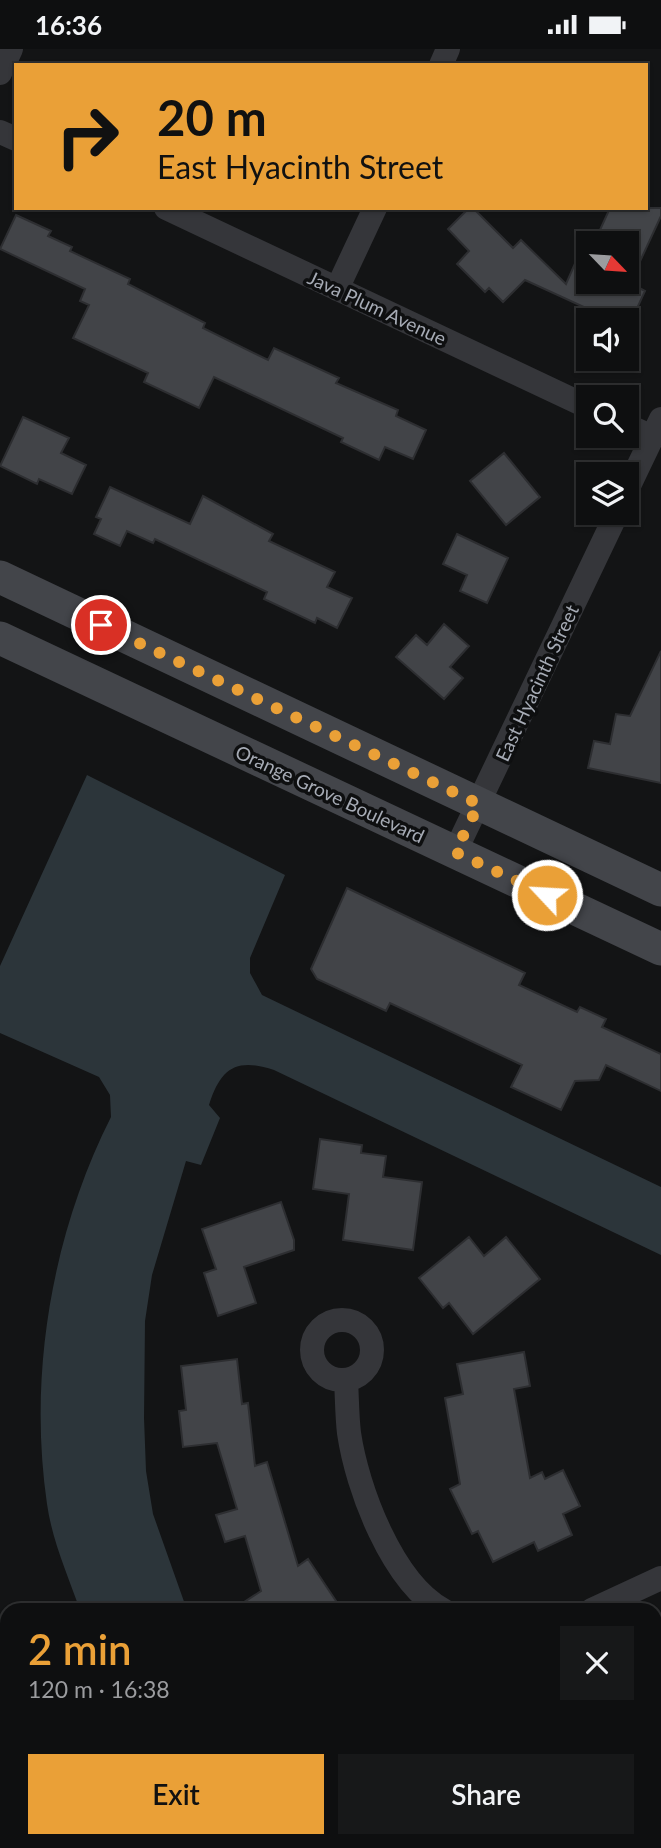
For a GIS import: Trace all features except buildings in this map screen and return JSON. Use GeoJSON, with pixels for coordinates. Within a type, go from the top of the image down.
{"type":"FeatureCollection","features":[{"type":"Feature","properties":{"kind":"street"},"geometry":{"type":"LineString","coordinates":[[0,73],[11,49]]}},
{"type":"Feature","properties":{"kind":"street","name":"Java Plum Avenue"},"geometry":{"type":"LineString","coordinates":[[170,210],[576,401]]}},
{"type":"Feature","properties":{"kind":"street"},"geometry":{"type":"LineString","coordinates":[[337,289],[374,210]]}},
{"type":"Feature","properties":{"kind":"street"},"geometry":{"type":"LineString","coordinates":[[639,426],[657,428],[639,465]]}},
{"type":"Feature","properties":{"kind":"street","name":"East Hyacinth Street"},"geometry":{"type":"LineString","coordinates":[[455,852],[611,525]]}},
{"type":"Feature","properties":{"kind":"street"},"geometry":{"type":"LineString","coordinates":[[0,577],[661,890]]}},
{"type":"Feature","properties":{"kind":"street","name":"Orange Grove Boulevard"},"geometry":{"type":"LineString","coordinates":[[0,638],[661,949]]}},
{"type":"Feature","properties":{"kind":"street"},"geometry":{"type":"LineString","coordinates":[[346,1380],[349,1434],[371,1511],[408,1580],[435,1603]]}},
{"type":"Feature","properties":{"kind":"street"},"geometry":{"type":"LineString","coordinates":[[607,1603],[661,1578]]}},
{"type":"Feature","properties":{"kind":"shaded area"},"geometry":{"type":"Polygon","coordinates":[[[87,775],[285,875],[250,958],[250,973],[262,995],[661,1187],[661,1255],[274,1070],[250,1065],[232,1069],[219,1082],[209,1105],[220,1118],[201,1165],[186,1161],[152,1275],[145,1321],[146,1471],[153,1514],[185,1603],[77,1603],[56,1544],[47,1504],[42,1455],[43,1355],[60,1257],[73,1209],[111,1117],[110,1095],[99,1077],[0,1033],[0,966],[87,775]]]}},
{"type":"Feature","properties":{"kind":"route"},"geometry":{"type":"LineString","coordinates":[[101,625],[479,804],[455,852],[547,895]]}}]}
